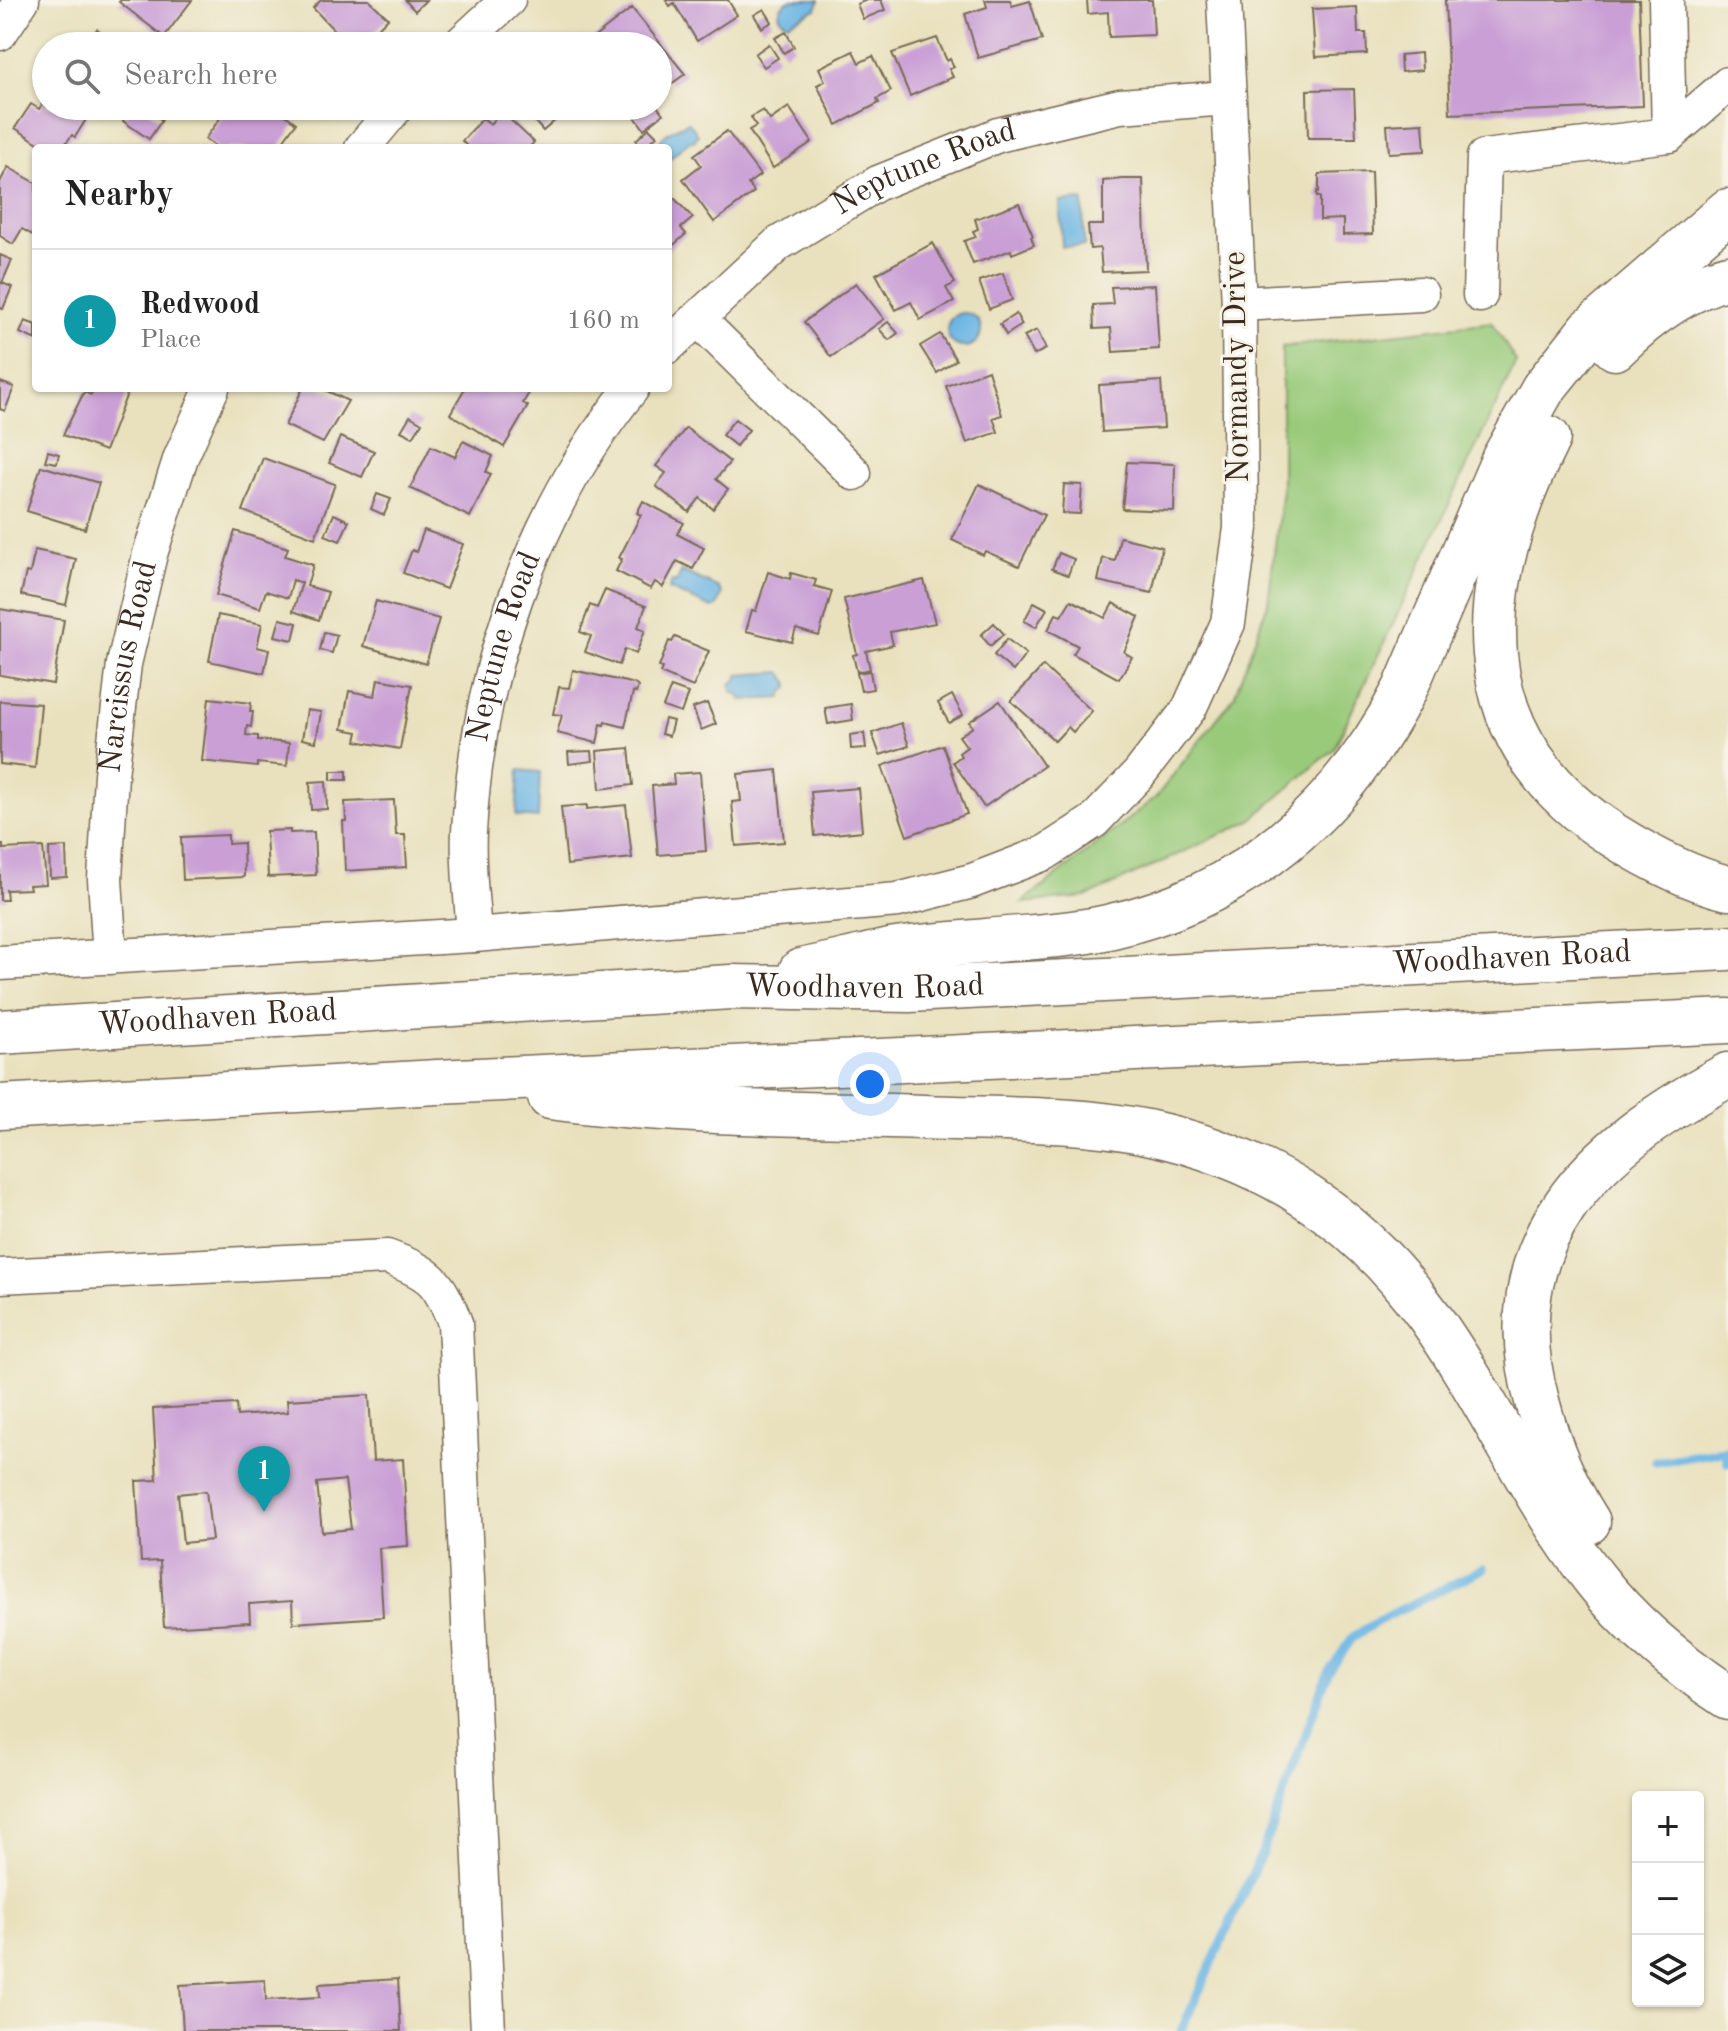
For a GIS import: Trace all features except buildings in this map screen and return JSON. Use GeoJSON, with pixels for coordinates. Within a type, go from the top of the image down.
{"type":"FeatureCollection","features":[{"type":"Feature","properties":{"kind":"highway"},"geometry":{"type":"LineString","coordinates":[[731,987],[892,951],[1105,928],[1168,911],[1208,893],[1279,847],[1312,819],[1342,787],[1389,720],[1504,458],[1543,389],[1590,330],[1728,211]]}},
{"type":"Feature","properties":{"kind":"highway"},"geometry":{"type":"LineString","coordinates":[[1728,277],[1687,293],[1659,309],[1596,369],[1567,406],[1515,508],[1498,585],[1493,656],[1503,707],[1517,734],[1552,784],[1574,806],[1598,826],[1666,865],[1728,888]]}},
{"type":"Feature","properties":{"kind":"highway","name":"Woodhaven Road"},"geometry":{"type":"LineString","coordinates":[[0,1032],[731,987],[909,990],[1728,948]]}},
{"type":"Feature","properties":{"kind":"highway"},"geometry":{"type":"LineString","coordinates":[[0,1107],[437,1082],[1728,1021]]}},
{"type":"Feature","properties":{"kind":"highway"},"geometry":{"type":"LineString","coordinates":[[1728,1075],[1673,1106],[1625,1140],[1574,1191],[1554,1221],[1540,1252],[1530,1285],[1526,1335],[1531,1381],[1544,1429],[1563,1478],[1586,1520],[1616,1563],[1647,1598],[1681,1629],[1728,1660]]}},
{"type":"Feature","properties":{"kind":"highway"},"geometry":{"type":"LineString","coordinates":[[437,1082],[628,1108],[1052,1122],[1129,1130],[1187,1142],[1277,1177],[1341,1220],[1401,1281],[1451,1349],[1563,1535],[1595,1580],[1663,1650],[1728,1697]]}},
{"type":"Feature","properties":{"kind":"street"},"geometry":{"type":"LineString","coordinates":[[0,33],[22,0]]}},
{"type":"Feature","properties":{"kind":"street"},"geometry":{"type":"LineString","coordinates":[[473,32],[508,0]]}},
{"type":"Feature","properties":{"kind":"street","name":"Normandy Drive"},"geometry":{"type":"LineString","coordinates":[[1179,722],[1189,709],[1228,623],[1241,528],[1239,304],[1224,0]]}},
{"type":"Feature","properties":{"kind":"street"},"geometry":{"type":"LineString","coordinates":[[1666,0],[1669,135]]}},
{"type":"Feature","properties":{"kind":"street"},"geometry":{"type":"LineString","coordinates":[[1480,295],[1484,157],[1669,135],[1728,84]]}},
{"type":"Feature","properties":{"kind":"street","name":"Neptune Road"},"geometry":{"type":"LineString","coordinates":[[672,342],[778,244],[878,183],[1013,131],[1120,106],[1228,98]]}},
{"type":"Feature","properties":{"kind":"street"},"geometry":{"type":"LineString","coordinates":[[365,144],[385,120]]}},
{"type":"Feature","properties":{"kind":"street"},"geometry":{"type":"LineString","coordinates":[[1239,304],[1421,294]]}},
{"type":"Feature","properties":{"kind":"street"},"geometry":{"type":"LineString","coordinates":[[698,319],[854,473]]}},
{"type":"Feature","properties":{"kind":"street","name":"Narcissus Road"},"geometry":{"type":"LineString","coordinates":[[110,957],[105,879],[111,775],[124,664],[150,554],[181,457],[210,392]]}},
{"type":"Feature","properties":{"kind":"street","name":"Neptune Road"},"geometry":{"type":"LineString","coordinates":[[474,935],[469,834],[480,726],[496,653],[534,549],[571,474],[602,425],[629,392]]}},
{"type":"Feature","properties":{"kind":"street","name":"Woodhaven Road"},"geometry":{"type":"LineString","coordinates":[[0,963],[474,935],[898,900],[972,881],[1045,853],[1094,821],[1139,774],[1179,722]]}},
{"type":"Feature","properties":{"kind":"street"},"geometry":{"type":"LineString","coordinates":[[0,1276],[387,1257],[422,1270],[444,1294],[455,1323],[488,2031]]}},
{"type":"Feature","properties":{"kind":"green space"},"geometry":{"type":"Polygon","coordinates":[[[1492,322],[1516,362],[1334,749],[1250,821],[1086,897],[1022,903],[1156,797],[1234,697],[1268,603],[1282,489],[1282,347],[1492,322]]]}},
{"type":"Feature","properties":{"kind":"water"},"geometry":{"type":"Polygon","coordinates":[[[790,0],[819,1],[816,9],[788,23],[779,14],[783,5],[790,0]]]}},
{"type":"Feature","properties":{"kind":"water"},"geometry":{"type":"Polygon","coordinates":[[[689,122],[698,135],[672,156],[672,144],[659,144],[670,132],[689,122]]]}},
{"type":"Feature","properties":{"kind":"water"},"geometry":{"type":"Polygon","coordinates":[[[1083,200],[1084,246],[1062,247],[1060,202],[1083,200]]]}},
{"type":"Feature","properties":{"kind":"water"},"geometry":{"type":"Polygon","coordinates":[[[964,313],[976,318],[981,330],[976,342],[964,347],[952,342],[947,330],[952,318],[964,313]]]}},
{"type":"Feature","properties":{"kind":"water"},"geometry":{"type":"Polygon","coordinates":[[[682,571],[719,588],[722,594],[717,606],[712,608],[669,589],[682,571]]]}},
{"type":"Feature","properties":{"kind":"water"},"geometry":{"type":"Polygon","coordinates":[[[781,672],[789,683],[782,698],[741,700],[740,695],[732,692],[731,684],[738,679],[738,675],[781,672]]]}},
{"type":"Feature","properties":{"kind":"water"},"geometry":{"type":"Polygon","coordinates":[[[519,770],[540,772],[538,818],[516,816],[519,770]]]}},
{"type":"Feature","properties":{"kind":"waterway"},"geometry":{"type":"LineString","coordinates":[[1656,1462],[1725,1451],[1728,1463]]}},
{"type":"Feature","properties":{"kind":"waterway"},"geometry":{"type":"LineString","coordinates":[[1181,2031],[1263,1850],[1328,1673],[1353,1637],[1378,1621],[1483,1569]]}},
{"type":"Feature","properties":{"kind":"place","name":"Redwood"},"geometry":{"type":"Point","coordinates":[264,1512]}}]}
